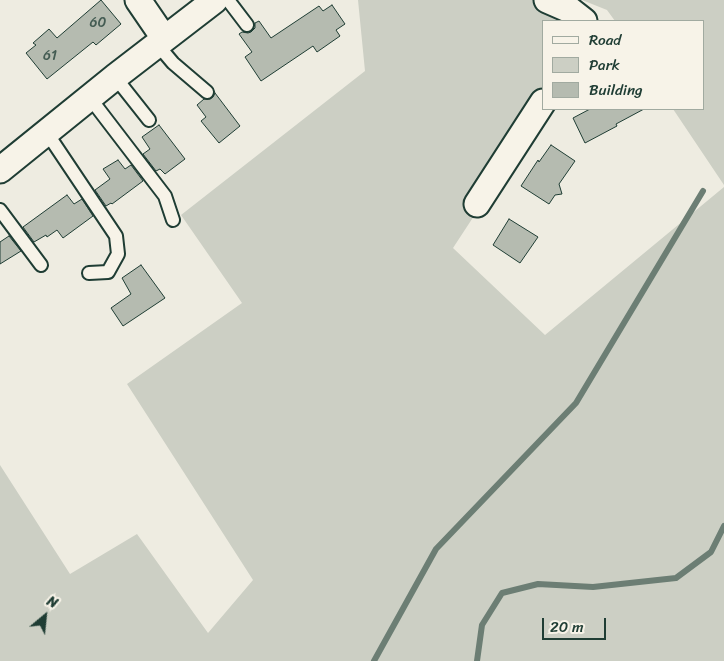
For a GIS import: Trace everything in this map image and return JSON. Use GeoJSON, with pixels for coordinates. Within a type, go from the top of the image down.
{"type":"FeatureCollection","features":[{"type":"Feature","properties":{"kind":"street"},"geometry":{"type":"LineString","coordinates":[[138,0],[161,41]]}},
{"type":"Feature","properties":{"kind":"street"},"geometry":{"type":"LineString","coordinates":[[0,170],[115,76],[215,0]]}},
{"type":"Feature","properties":{"kind":"street"},"geometry":{"type":"LineString","coordinates":[[547,0],[570,10],[583,20]]}},
{"type":"Feature","properties":{"kind":"street"},"geometry":{"type":"LineString","coordinates":[[477,204],[542,104]]}},
{"type":"Feature","properties":{"kind":"lane"},"geometry":{"type":"LineString","coordinates":[[228,0],[247,25]]}},
{"type":"Feature","properties":{"kind":"lane"},"geometry":{"type":"LineString","coordinates":[[161,41],[178,67],[207,92]]}},
{"type":"Feature","properties":{"kind":"lane"},"geometry":{"type":"LineString","coordinates":[[115,76],[149,120]]}},
{"type":"Feature","properties":{"kind":"lane"},"geometry":{"type":"LineString","coordinates":[[90,98],[165,196],[172,220]]}},
{"type":"Feature","properties":{"kind":"lane"},"geometry":{"type":"LineString","coordinates":[[47,133],[116,236],[118,254],[108,272],[89,273]]}},
{"type":"Feature","properties":{"kind":"lane"},"geometry":{"type":"LineString","coordinates":[[0,210],[41,265]]}},
{"type":"Feature","properties":{"kind":"green space"},"geometry":{"type":"Polygon","coordinates":[[[358,0],[542,0],[590,20],[542,20],[543,110],[453,248],[545,335],[724,187],[724,661],[0,661],[0,465],[70,574],[137,534],[208,633],[253,580],[127,384],[242,303],[181,215],[365,71],[358,0]]]}},
{"type":"Feature","properties":{"kind":"green space"},"geometry":{"type":"Polygon","coordinates":[[[582,0],[724,0],[724,185],[674,110],[704,110],[704,20],[614,20],[607,10],[582,0]]]}},
{"type":"Feature","properties":{"kind":"building"},"geometry":{"type":"Polygon","coordinates":[[[101,0],[121,24],[96,45],[93,42],[47,79],[26,53],[36,45],[33,43],[49,29],[57,38],[101,0]]]}},
{"type":"Feature","properties":{"kind":"building"},"geometry":{"type":"Polygon","coordinates":[[[332,5],[345,24],[336,30],[340,36],[317,52],[313,46],[261,81],[245,57],[252,52],[239,34],[251,32],[255,28],[255,23],[259,21],[271,38],[319,6],[323,11],[332,5]]]}},
{"type":"Feature","properties":{"kind":"building"},"geometry":{"type":"Polygon","coordinates":[[[215,93],[240,126],[219,143],[201,121],[206,117],[197,105],[204,99],[213,97],[215,93]]]}},
{"type":"Feature","properties":{"kind":"building"},"geometry":{"type":"Polygon","coordinates":[[[588,110],[642,110],[585,143],[573,118],[588,110]]]}},
{"type":"Feature","properties":{"kind":"building"},"geometry":{"type":"Polygon","coordinates":[[[159,125],[185,159],[165,174],[160,169],[156,171],[143,154],[150,149],[142,137],[159,125]]]}},
{"type":"Feature","properties":{"kind":"building"},"geometry":{"type":"Polygon","coordinates":[[[551,145],[575,161],[559,184],[562,194],[555,195],[549,204],[521,186],[538,160],[539,162],[551,145]]]}},
{"type":"Feature","properties":{"kind":"building"},"geometry":{"type":"Polygon","coordinates":[[[118,160],[125,169],[131,165],[143,181],[112,204],[106,206],[95,190],[110,179],[103,169],[118,160]]]}},
{"type":"Feature","properties":{"kind":"building"},"geometry":{"type":"Polygon","coordinates":[[[67,195],[74,204],[82,199],[93,216],[63,238],[57,230],[47,237],[46,235],[34,242],[23,227],[67,195]]]}},
{"type":"Feature","properties":{"kind":"building"},"geometry":{"type":"Polygon","coordinates":[[[509,219],[538,237],[520,263],[493,245],[509,219]]]}},
{"type":"Feature","properties":{"kind":"building"},"geometry":{"type":"Polygon","coordinates":[[[9,236],[21,251],[0,264],[0,242],[9,236]]]}},
{"type":"Feature","properties":{"kind":"building"},"geometry":{"type":"Polygon","coordinates":[[[141,265],[165,298],[123,326],[111,308],[131,294],[122,278],[141,265]]]}},
{"type":"Feature","properties":{"kind":"waterway"},"geometry":{"type":"LineString","coordinates":[[374,661],[436,549],[576,403],[703,191]]}},
{"type":"Feature","properties":{"kind":"waterway"},"geometry":{"type":"LineString","coordinates":[[477,661],[482,625],[502,593],[538,584],[593,587],[676,578],[711,552],[724,526]]}}]}
